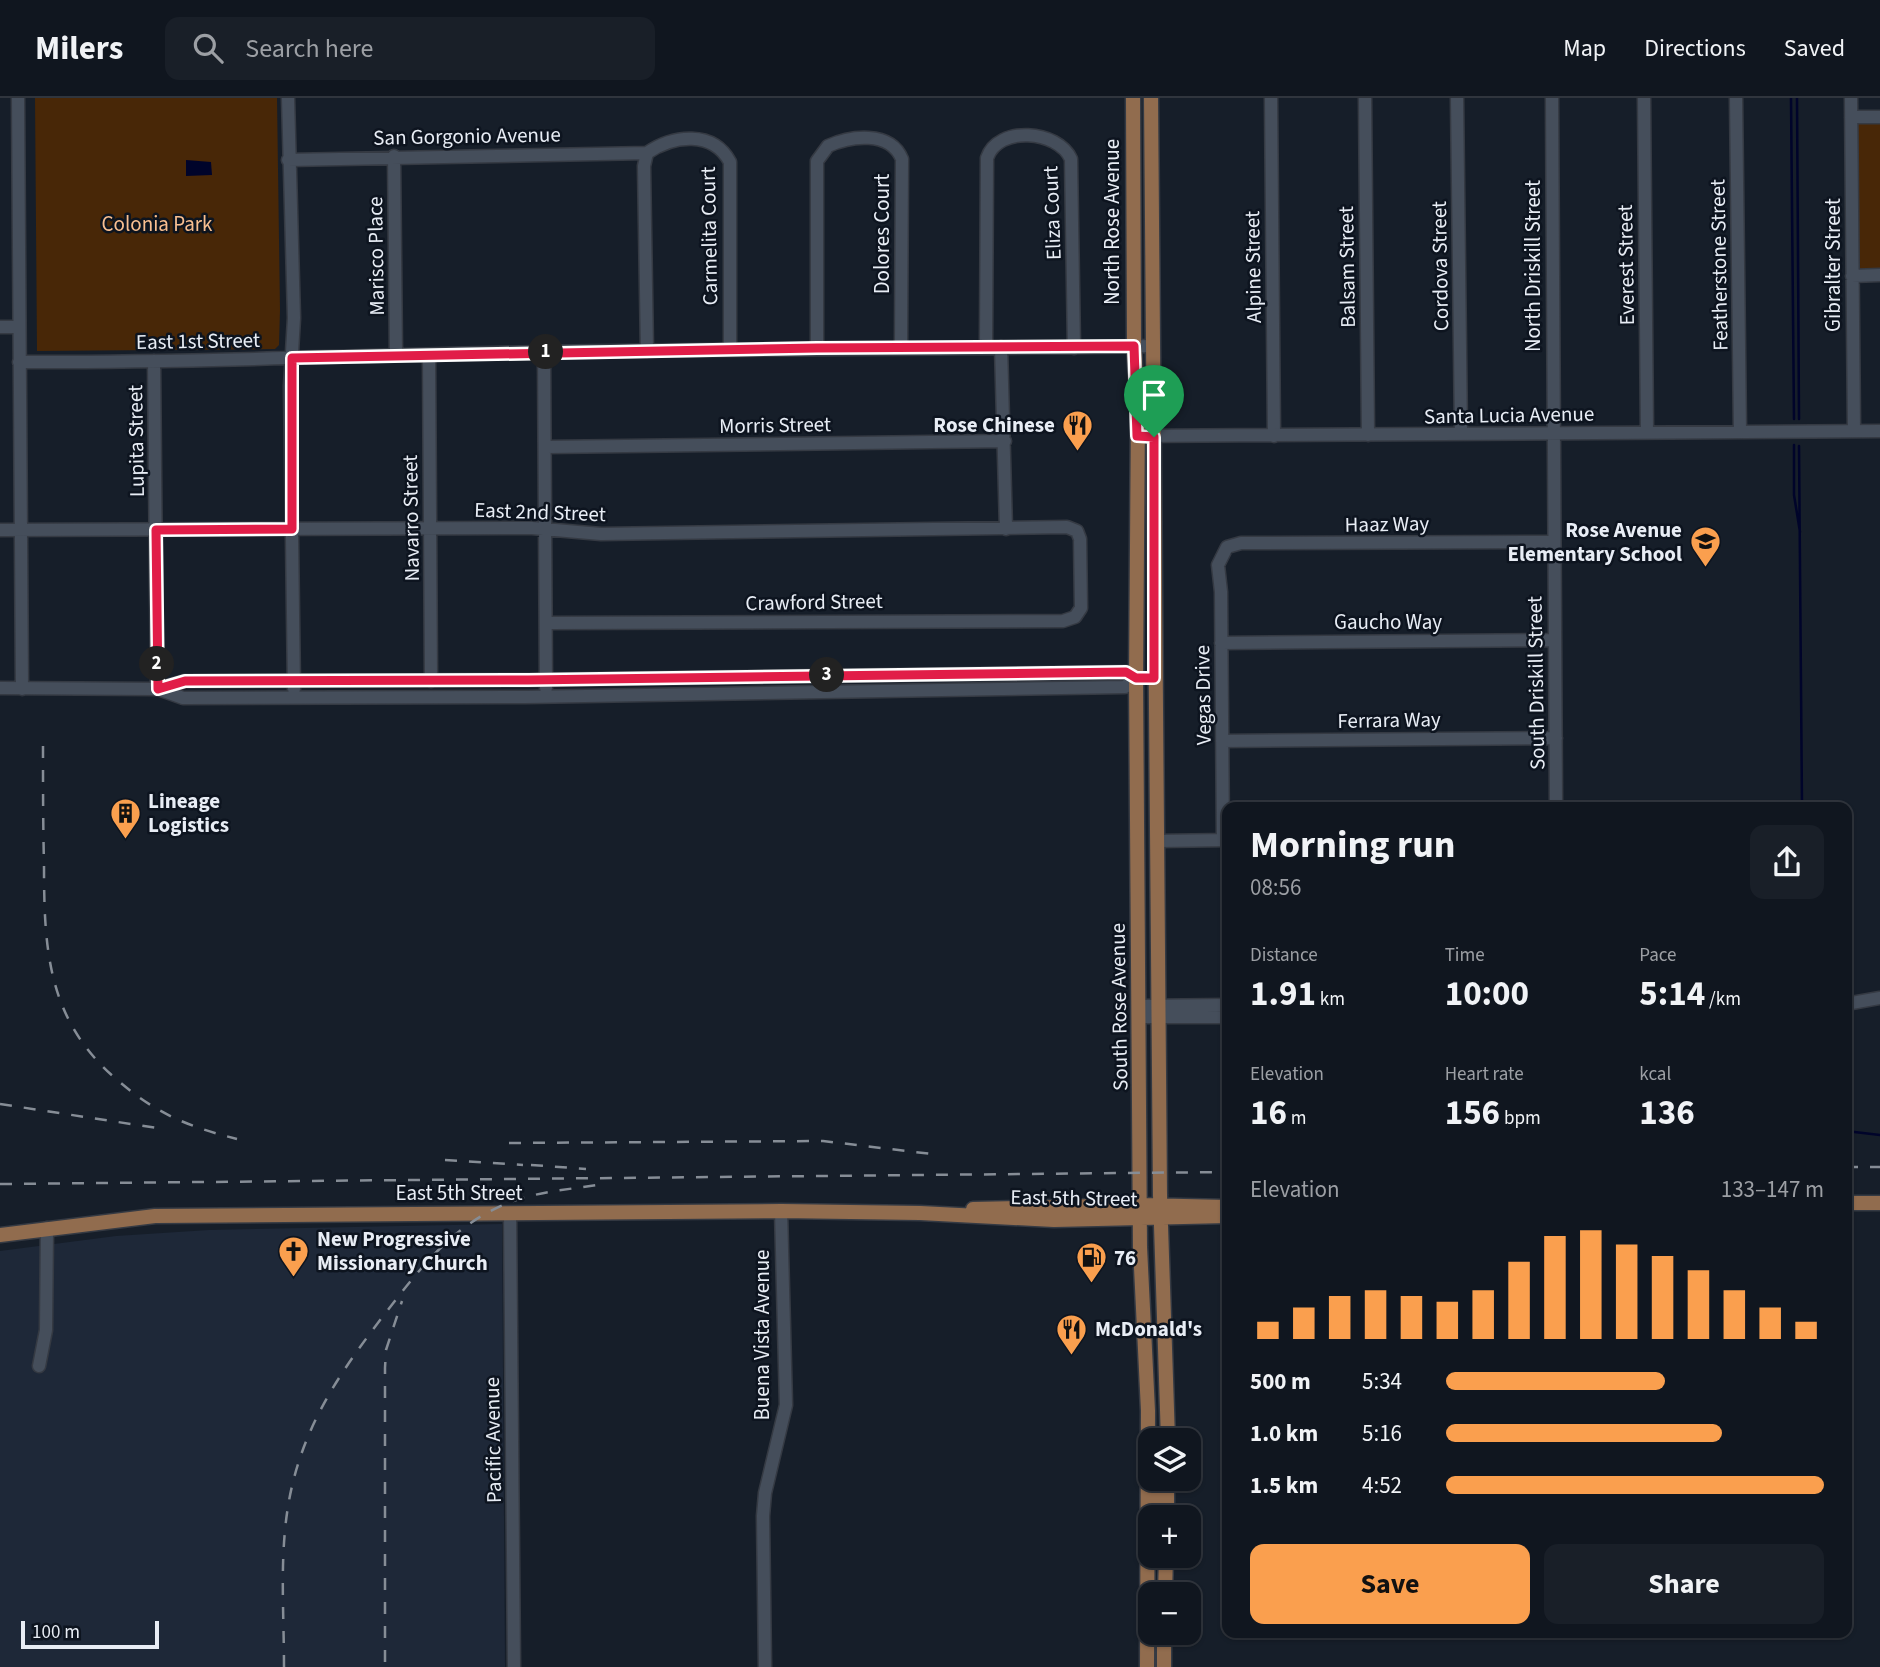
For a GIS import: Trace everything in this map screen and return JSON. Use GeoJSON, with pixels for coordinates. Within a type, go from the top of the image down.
{"type":"FeatureCollection","features":[{"type":"Feature","properties":{"kind":"main road","name":"North Rose Avenue"},"geometry":{"type":"LineString","coordinates":[[1133,98],[1134,346]]}},
{"type":"Feature","properties":{"kind":"main road","name":"North Rose Avenue"},"geometry":{"type":"LineString","coordinates":[[1151,98],[1153,346]]}},
{"type":"Feature","properties":{"kind":"main road","name":"South Rose Avenue"},"geometry":{"type":"LineString","coordinates":[[1134,346],[1137,436],[1136,678],[1141,1212],[1148,1422],[1147,1667]]}},
{"type":"Feature","properties":{"kind":"main road","name":"South Rose Avenue"},"geometry":{"type":"LineString","coordinates":[[1153,346],[1161,1212],[1168,1428]]}},
{"type":"Feature","properties":{"kind":"main road"},"geometry":{"type":"LineString","coordinates":[[1137,471],[1145,478],[1145,545],[1153,554]]}},
{"type":"Feature","properties":{"kind":"main road"},"geometry":{"type":"LineString","coordinates":[[1852,1203],[1880,1203]]}},
{"type":"Feature","properties":{"kind":"main road","name":"East 5th Street"},"geometry":{"type":"LineString","coordinates":[[1161,1212],[1222,1207]]}},
{"type":"Feature","properties":{"kind":"main road","name":"East 5th Street"},"geometry":{"type":"LineString","coordinates":[[0,1235],[155,1216],[781,1211],[920,1213],[1010,1219],[1141,1212],[1222,1216]]}},
{"type":"Feature","properties":{"kind":"main road"},"geometry":{"type":"LineString","coordinates":[[1148,1422],[1153,1428]]}},
{"type":"Feature","properties":{"kind":"main road"},"geometry":{"type":"LineString","coordinates":[[1164,1645],[1164,1667]]}},
{"type":"Feature","properties":{"kind":"street"},"geometry":{"type":"LineString","coordinates":[[18,98],[22,689]]}},
{"type":"Feature","properties":{"kind":"street"},"geometry":{"type":"LineString","coordinates":[[288,98],[294,318],[294,698]]}},
{"type":"Feature","properties":{"kind":"street","name":"Alpine Street"},"geometry":{"type":"LineString","coordinates":[[1271,98],[1274,436]]}},
{"type":"Feature","properties":{"kind":"street","name":"Balsam Street"},"geometry":{"type":"LineString","coordinates":[[1365,98],[1368,435]]}},
{"type":"Feature","properties":{"kind":"street","name":"Cordova Street"},"geometry":{"type":"LineString","coordinates":[[1457,98],[1461,434]]}},
{"type":"Feature","properties":{"kind":"street","name":"North Driskill Street"},"geometry":{"type":"LineString","coordinates":[[1552,98],[1553,433]]}},
{"type":"Feature","properties":{"kind":"street","name":"Everest Street"},"geometry":{"type":"LineString","coordinates":[[1644,98],[1647,432]]}},
{"type":"Feature","properties":{"kind":"street","name":"Featherstone Street"},"geometry":{"type":"LineString","coordinates":[[1736,98],[1740,432]]}},
{"type":"Feature","properties":{"kind":"street","name":"Gibralter Street"},"geometry":{"type":"LineString","coordinates":[[1851,98],[1854,431]]}},
{"type":"Feature","properties":{"kind":"street"},"geometry":{"type":"LineString","coordinates":[[1851,117],[1880,117]]}},
{"type":"Feature","properties":{"kind":"street","name":"Eliza Court"},"geometry":{"type":"LineString","coordinates":[[986,347],[987,158],[993,147],[1023,135],[1056,142],[1071,159],[1074,348]]}},
{"type":"Feature","properties":{"kind":"street","name":"Dolores Court"},"geometry":{"type":"LineString","coordinates":[[817,348],[817,161],[828,146],[862,137],[889,145],[902,159],[901,348]]}},
{"type":"Feature","properties":{"kind":"street","name":"Carmelita Court"},"geometry":{"type":"LineString","coordinates":[[647,153],[673,139],[698,139],[716,146],[730,162],[730,349]]}},
{"type":"Feature","properties":{"kind":"street"},"geometry":{"type":"LineString","coordinates":[[647,153],[644,166],[647,351]]}},
{"type":"Feature","properties":{"kind":"street","name":"San Gorgonio Avenue"},"geometry":{"type":"LineString","coordinates":[[288,160],[647,153]]}},
{"type":"Feature","properties":{"kind":"street","name":"Marisco Place"},"geometry":{"type":"LineString","coordinates":[[394,156],[396,355]]}},
{"type":"Feature","properties":{"kind":"street"},"geometry":{"type":"LineString","coordinates":[[1852,276],[1880,275]]}},
{"type":"Feature","properties":{"kind":"street"},"geometry":{"type":"LineString","coordinates":[[0,327],[19,327]]}},
{"type":"Feature","properties":{"kind":"street","name":"East 1st Street"},"geometry":{"type":"LineString","coordinates":[[19,362],[730,349],[1153,346]]}},
{"type":"Feature","properties":{"kind":"street"},"geometry":{"type":"LineString","coordinates":[[1001,347],[1006,529]]}},
{"type":"Feature","properties":{"kind":"street"},"geometry":{"type":"LineString","coordinates":[[544,352],[548,623],[546,696]]}},
{"type":"Feature","properties":{"kind":"street","name":"Navarro Street"},"geometry":{"type":"LineString","coordinates":[[429,355],[431,681]]}},
{"type":"Feature","properties":{"kind":"street","name":"Lupita Street"},"geometry":{"type":"LineString","coordinates":[[154,361],[158,689]]}},
{"type":"Feature","properties":{"kind":"street","name":"Santa Lucia Avenue"},"geometry":{"type":"LineString","coordinates":[[1137,436],[1880,431]]}},
{"type":"Feature","properties":{"kind":"street","name":"South Driskill Street"},"geometry":{"type":"LineString","coordinates":[[1553,433],[1556,802]]}},
{"type":"Feature","properties":{"kind":"street","name":"Morris Street"},"geometry":{"type":"LineString","coordinates":[[546,447],[1005,441]]}},
{"type":"Feature","properties":{"kind":"street","name":"East 2nd Street"},"geometry":{"type":"LineString","coordinates":[[0,530],[430,528],[547,530],[601,534],[1067,527],[1077,531],[1081,548],[1082,600],[1078,615]]}},
{"type":"Feature","properties":{"kind":"street","name":"Haaz Way"},"geometry":{"type":"LineString","coordinates":[[1223,551],[1241,543],[1554,542]]}},
{"type":"Feature","properties":{"kind":"street","name":"Vegas Drive"},"geometry":{"type":"LineString","coordinates":[[1223,551],[1218,565],[1224,802]]}},
{"type":"Feature","properties":{"kind":"street","name":"Crawford Street"},"geometry":{"type":"LineString","coordinates":[[548,623],[1063,621],[1078,615]]}},
{"type":"Feature","properties":{"kind":"street","name":"Gaucho Way"},"geometry":{"type":"LineString","coordinates":[[1221,643],[1555,640]]}},
{"type":"Feature","properties":{"kind":"street"},"geometry":{"type":"LineString","coordinates":[[0,688],[158,689],[185,681],[546,680],[1126,672],[1136,678],[1154,678]]}},
{"type":"Feature","properties":{"kind":"street"},"geometry":{"type":"LineString","coordinates":[[158,689],[183,698],[389,698],[1121,687],[1136,678]]}},
{"type":"Feature","properties":{"kind":"street"},"geometry":{"type":"LineString","coordinates":[[389,681],[389,698]]}},
{"type":"Feature","properties":{"kind":"street","name":"Ferrara Way"},"geometry":{"type":"LineString","coordinates":[[1222,741],[1556,738]]}},
{"type":"Feature","properties":{"kind":"street"},"geometry":{"type":"LineString","coordinates":[[1158,841],[1222,840]]}},
{"type":"Feature","properties":{"kind":"street"},"geometry":{"type":"LineString","coordinates":[[1852,1002],[1880,998]]}},
{"type":"Feature","properties":{"kind":"street"},"geometry":{"type":"LineString","coordinates":[[1140,1011],[1222,1005]]}},
{"type":"Feature","properties":{"kind":"street"},"geometry":{"type":"LineString","coordinates":[[1159,1011],[1222,1017]]}},
{"type":"Feature","properties":{"kind":"street","name":"Buena Vista Avenue"},"geometry":{"type":"LineString","coordinates":[[765,1667],[763,1516],[765,1493],[786,1405],[781,1211]]}},
{"type":"Feature","properties":{"kind":"street","name":"Pacific Avenue"},"geometry":{"type":"LineString","coordinates":[[509,1213],[514,1667]]}},
{"type":"Feature","properties":{"kind":"street"},"geometry":{"type":"LineString","coordinates":[[39,1366],[46,1330],[47,1228]]}},
{"type":"Feature","properties":{"kind":"shaded area"},"geometry":{"type":"Polygon","coordinates":[[[502,1224],[505,1667],[0,1667],[0,1251],[116,1236],[209,1230],[502,1224]]]}},
{"type":"Feature","properties":{"kind":"green space","name":"Colonia Park"},"geometry":{"type":"Polygon","coordinates":[[[35,98],[277,98],[280,310],[279,345],[275,349],[37,351],[35,98]]]}},
{"type":"Feature","properties":{"kind":"green space"},"geometry":{"type":"Polygon","coordinates":[[[1851,117],[1880,117],[1880,275],[1852,276],[1851,117]]]}},
{"type":"Feature","properties":{"kind":"water"},"geometry":{"type":"Polygon","coordinates":[[[186,160],[211,162],[212,175],[186,176],[186,160]]]}},
{"type":"Feature","properties":{"kind":"waterway"},"geometry":{"type":"LineString","coordinates":[[1791,98],[1794,419]]}},
{"type":"Feature","properties":{"kind":"waterway"},"geometry":{"type":"LineString","coordinates":[[1797,98],[1799,419]]}},
{"type":"Feature","properties":{"kind":"waterway"},"geometry":{"type":"LineString","coordinates":[[1794,445],[1794,495],[1800,532]]}},
{"type":"Feature","properties":{"kind":"waterway"},"geometry":{"type":"LineString","coordinates":[[1799,446],[1802,802]]}},
{"type":"Feature","properties":{"kind":"waterway"},"geometry":{"type":"LineString","coordinates":[[1852,1132],[1880,1135]]}},
{"type":"Feature","properties":{"kind":"railway"},"geometry":{"type":"LineString","coordinates":[[43,746],[46,925],[54,980],[63,1007],[75,1031],[92,1055],[130,1090],[172,1117],[237,1139]]}},
{"type":"Feature","properties":{"kind":"railway"},"geometry":{"type":"LineString","coordinates":[[0,1104],[157,1128]]}},
{"type":"Feature","properties":{"kind":"railway"},"geometry":{"type":"LineString","coordinates":[[509,1143],[823,1141],[940,1155]]}},
{"type":"Feature","properties":{"kind":"railway"},"geometry":{"type":"LineString","coordinates":[[445,1160],[523,1165]]}},
{"type":"Feature","properties":{"kind":"railway"},"geometry":{"type":"LineString","coordinates":[[531,1165],[586,1169]]}},
{"type":"Feature","properties":{"kind":"railway"},"geometry":{"type":"LineString","coordinates":[[1852,1167],[1880,1167]]}},
{"type":"Feature","properties":{"kind":"railway"},"geometry":{"type":"LineString","coordinates":[[0,1184],[1222,1172]]}},
{"type":"Feature","properties":{"kind":"railway"},"geometry":{"type":"LineString","coordinates":[[284,1667],[283,1574],[288,1505],[308,1436],[342,1374],[369,1334],[423,1267],[451,1238],[467,1226],[503,1205],[526,1197],[597,1185]]}},
{"type":"Feature","properties":{"kind":"railway"},"geometry":{"type":"LineString","coordinates":[[385,1662],[385,1368],[386,1350],[402,1301]]}},
{"type":"Feature","properties":{"kind":"place","name":"Rose Chinese"},"geometry":{"type":"Point","coordinates":[1078,452]}},
{"type":"Feature","properties":{"kind":"place","name":"Rose Avenue Elementary School"},"geometry":{"type":"Point","coordinates":[1705,569]}},
{"type":"Feature","properties":{"kind":"place","name":"Lineage Logistics"},"geometry":{"type":"Point","coordinates":[125,840]}},
{"type":"Feature","properties":{"kind":"place","name":"New Progressive Missionary Church"},"geometry":{"type":"Point","coordinates":[294,1278]}},
{"type":"Feature","properties":{"kind":"place","name":"76"},"geometry":{"type":"Point","coordinates":[1091,1285]}},
{"type":"Feature","properties":{"kind":"place","name":"McDonald's"},"geometry":{"type":"Point","coordinates":[1072,1356]}},
{"type":"Feature","properties":{"kind":"route"},"geometry":{"type":"LineString","coordinates":[[1134,346],[1137,436],[1154,437],[1154,678],[1136,678],[1126,672],[528,680],[185,681],[158,689],[156,530],[292,529],[292,358],[328,355],[817,348],[1134,346]]}}]}
